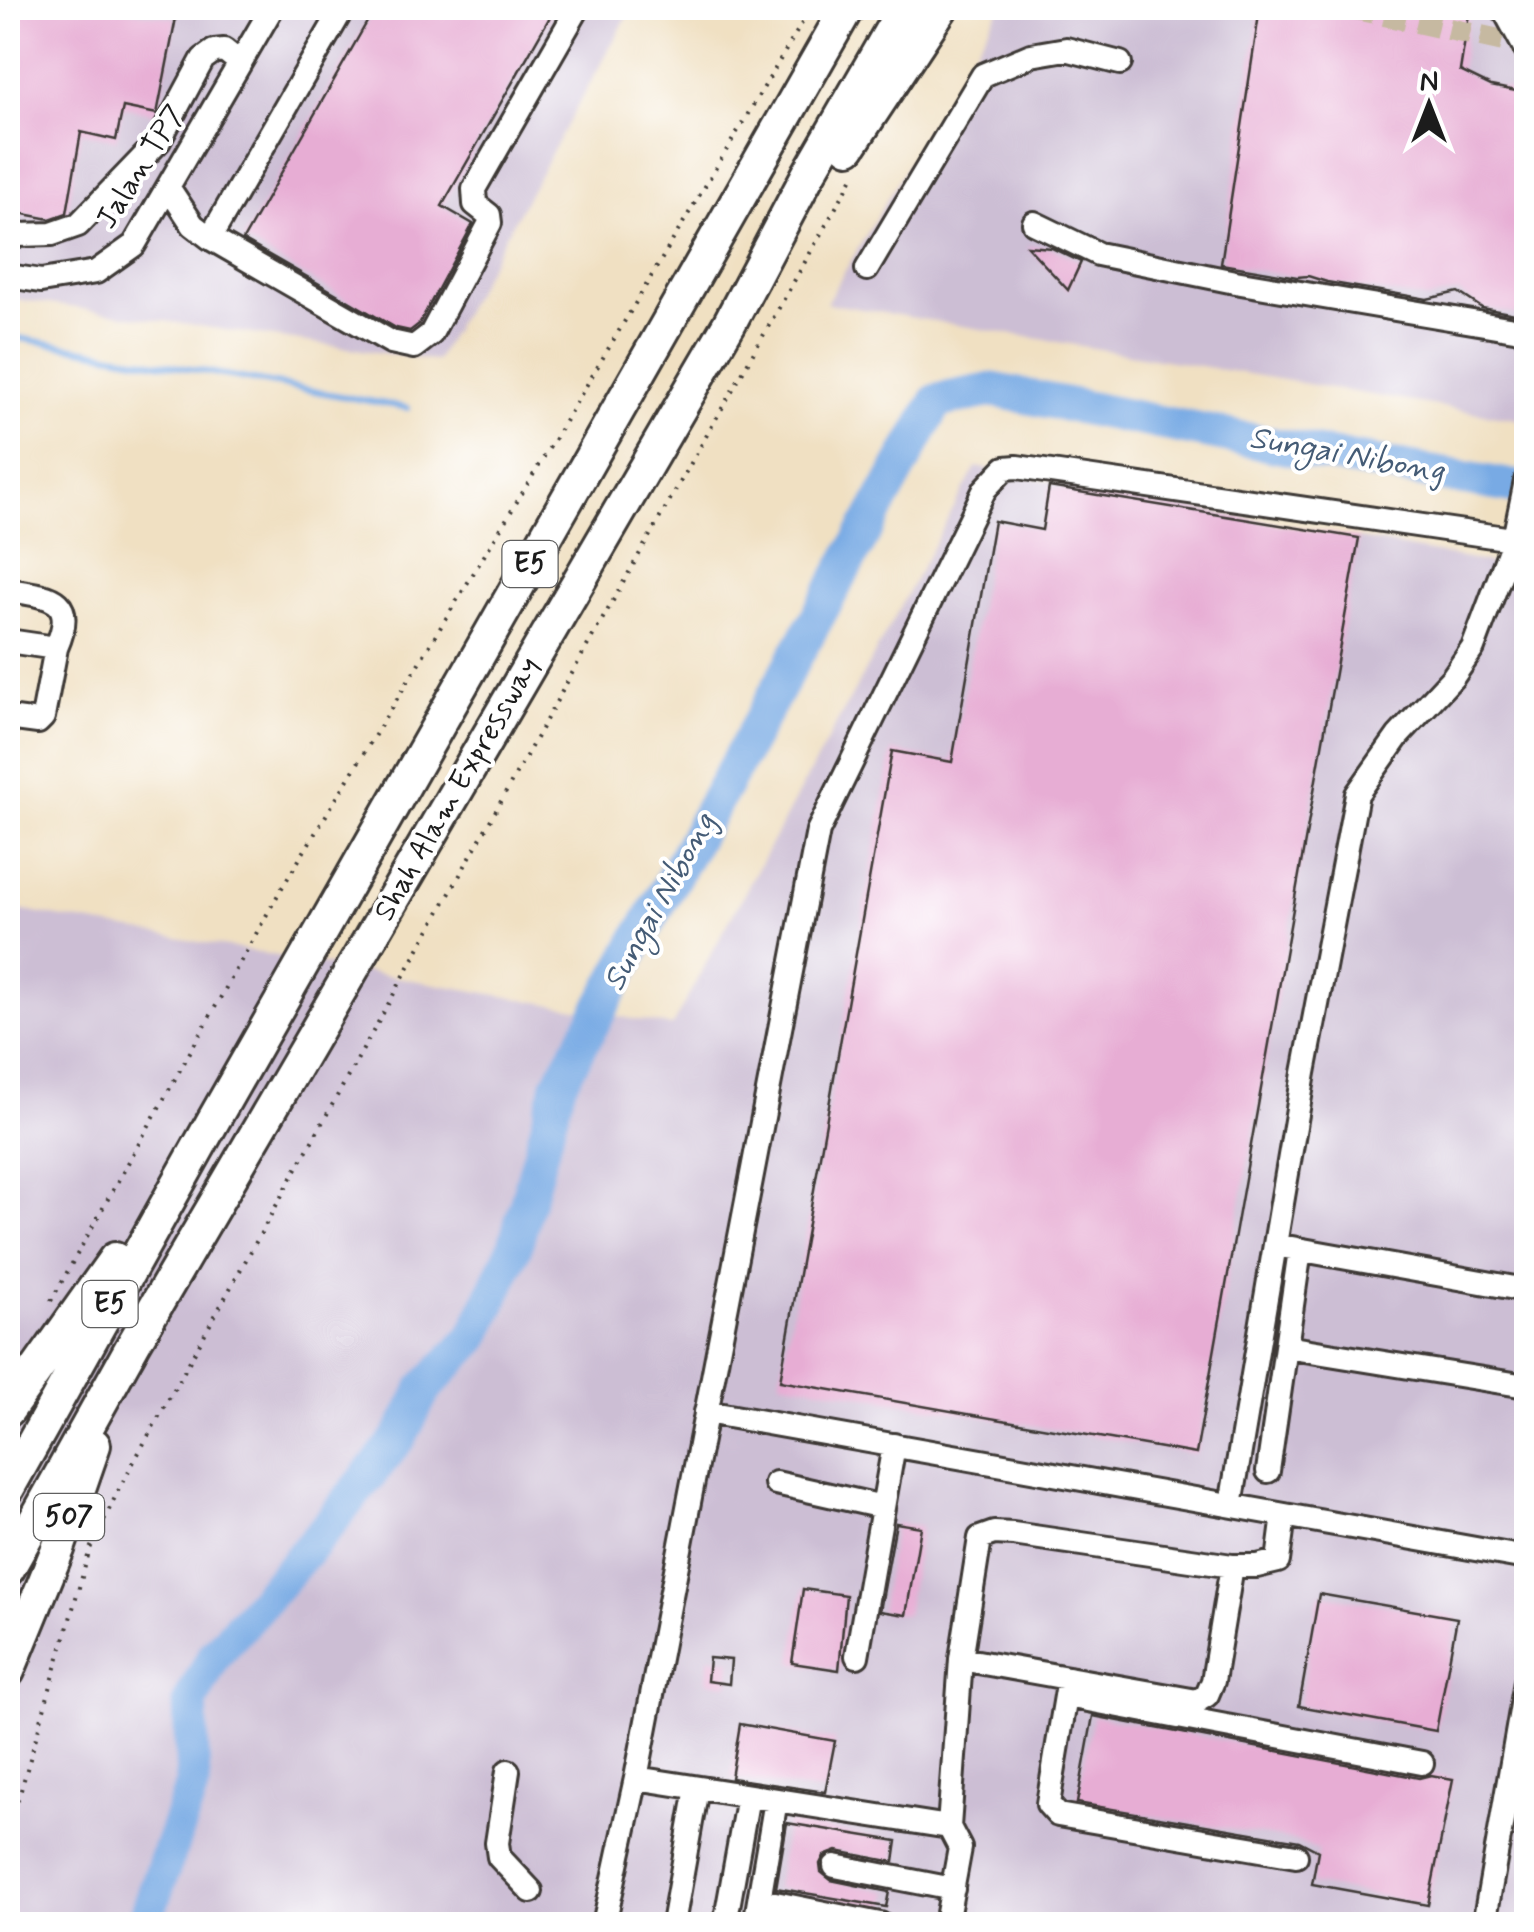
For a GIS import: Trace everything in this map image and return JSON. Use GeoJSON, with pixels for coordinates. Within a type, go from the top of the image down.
{"type":"FeatureCollection","features":[{"type":"Feature","properties":{"kind":"highway","name":"Shah Alam Expressway"},"geometry":{"type":"LineString","coordinates":[[8,1488],[213,1120],[847,8]]}},
{"type":"Feature","properties":{"kind":"highway","name":"Shah Alam Expressway"},"geometry":{"type":"LineString","coordinates":[[8,1569],[124,1361],[729,324],[904,8]]}},
{"type":"Feature","properties":{"kind":"highway"},"geometry":{"type":"LineString","coordinates":[[729,324],[795,238],[866,118],[941,8]]}},
{"type":"Feature","properties":{"kind":"highway"},"geometry":{"type":"LineString","coordinates":[[8,1410],[213,1120]]}},
{"type":"Feature","properties":{"kind":"highway","name":"507"},"geometry":{"type":"LineString","coordinates":[[8,1671],[58,1549],[124,1361]]}},
{"type":"Feature","properties":{"kind":"street","name":"Jalan TP7"},"geometry":{"type":"LineString","coordinates":[[8,276],[41,281],[96,272],[134,245],[272,8]]}},
{"type":"Feature","properties":{"kind":"street"},"geometry":{"type":"LineString","coordinates":[[210,238],[343,8]]}},
{"type":"Feature","properties":{"kind":"street"},"geometry":{"type":"LineString","coordinates":[[168,187],[194,225],[210,238],[390,342],[414,347],[430,334],[490,223],[489,215],[475,204],[474,189],[578,8]]}},
{"type":"Feature","properties":{"kind":"street"},"geometry":{"type":"LineString","coordinates":[[924,36],[954,8]]}},
{"type":"Feature","properties":{"kind":"street"},"geometry":{"type":"LineString","coordinates":[[1504,8],[1525,46]]}},
{"type":"Feature","properties":{"kind":"street"},"geometry":{"type":"LineString","coordinates":[[868,269],[983,74],[1031,55],[1066,49],[1120,64]]}},
{"type":"Feature","properties":{"kind":"street"},"geometry":{"type":"LineString","coordinates":[[18,236],[52,234],[78,225],[159,141],[203,59],[214,51],[224,50],[240,63]]}},
{"type":"Feature","properties":{"kind":"street"},"geometry":{"type":"LineString","coordinates":[[1034,223],[1098,254],[1234,282],[1526,331]]}},
{"type":"Feature","properties":{"kind":"street"},"geometry":{"type":"LineString","coordinates":[[604,1924],[636,1778],[818,831],[985,488],[1005,468],[1018,467],[1520,533]]}},
{"type":"Feature","properties":{"kind":"street"},"geometry":{"type":"LineString","coordinates":[[1231,1505],[1357,794],[1398,736],[1453,677],[1473,648],[1520,533],[1526,480]]}},
{"type":"Feature","properties":{"kind":"street"},"geometry":{"type":"LineString","coordinates":[[8,590],[51,597],[60,604],[61,630],[44,716],[38,722],[8,718]]}},
{"type":"Feature","properties":{"kind":"street"},"geometry":{"type":"LineString","coordinates":[[8,642],[56,648]]}},
{"type":"Feature","properties":{"kind":"street"},"geometry":{"type":"LineString","coordinates":[[1275,1245],[1526,1290]]}},
{"type":"Feature","properties":{"kind":"street"},"geometry":{"type":"LineString","coordinates":[[1268,1471],[1300,1250]]}},
{"type":"Feature","properties":{"kind":"street"},"geometry":{"type":"LineString","coordinates":[[1286,1347],[1526,1386]]}},
{"type":"Feature","properties":{"kind":"street"},"geometry":{"type":"LineString","coordinates":[[706,1412],[1526,1558]]}},
{"type":"Feature","properties":{"kind":"street"},"geometry":{"type":"LineString","coordinates":[[857,1656],[894,1445]]}},
{"type":"Feature","properties":{"kind":"street"},"geometry":{"type":"LineString","coordinates":[[776,1483],[883,1506]]}},
{"type":"Feature","properties":{"kind":"street"},"geometry":{"type":"LineString","coordinates":[[946,1924],[960,1848],[949,1827],[961,1659],[980,1538],[987,1534],[1013,1534],[1232,1566],[1258,1566],[1278,1561],[1284,1515]]}},
{"type":"Feature","properties":{"kind":"street"},"geometry":{"type":"LineString","coordinates":[[1068,1687],[1197,1701],[1207,1696],[1213,1681],[1232,1566]]}},
{"type":"Feature","properties":{"kind":"street"},"geometry":{"type":"LineString","coordinates":[[961,1659],[1068,1687],[1422,1763]]}},
{"type":"Feature","properties":{"kind":"street"},"geometry":{"type":"LineString","coordinates":[[1484,1924],[1526,1682]]}},
{"type":"Feature","properties":{"kind":"street"},"geometry":{"type":"LineString","coordinates":[[1068,1687],[1048,1804],[1058,1815],[1296,1856]]}},
{"type":"Feature","properties":{"kind":"street"},"geometry":{"type":"LineString","coordinates":[[508,1771],[497,1843],[499,1857],[532,1891]]}},
{"type":"Feature","properties":{"kind":"street"},"geometry":{"type":"LineString","coordinates":[[636,1778],[949,1827]]}},
{"type":"Feature","properties":{"kind":"street"},"geometry":{"type":"LineString","coordinates":[[673,1924],[698,1788]]}},
{"type":"Feature","properties":{"kind":"street"},"geometry":{"type":"LineString","coordinates":[[725,1924],[748,1796]]}},
{"type":"Feature","properties":{"kind":"street"},"geometry":{"type":"LineString","coordinates":[[755,1924],[776,1800]]}},
{"type":"Feature","properties":{"kind":"street"},"geometry":{"type":"LineString","coordinates":[[835,1866],[953,1889]]}},
{"type":"Feature","properties":{"kind":"street"},"geometry":{"type":"LineString","coordinates":[[760,1900],[880,1924]]}},
{"type":"Feature","properties":{"kind":"path"},"geometry":{"type":"LineString","coordinates":[[44,1313],[280,892],[810,8]]}},
{"type":"Feature","properties":{"kind":"path"},"geometry":{"type":"LineString","coordinates":[[8,1818],[18,1797],[90,1549],[122,1483],[857,170]]}},
{"type":"Feature","properties":{"kind":"shaded area"},"geometry":{"type":"Polygon","coordinates":[[[8,8],[632,8],[436,361],[8,298],[8,8]]]}},
{"type":"Feature","properties":{"kind":"shaded area"},"geometry":{"type":"Polygon","coordinates":[[[1000,8],[1526,8],[1526,421],[826,303],[1000,8]]]}},
{"type":"Feature","properties":{"kind":"shaded area"},"geometry":{"type":"Polygon","coordinates":[[[976,467],[1526,570],[1526,1924],[8,1924],[8,908],[672,1026],[976,467]]]}},
{"type":"Feature","properties":{"kind":"building"},"geometry":{"type":"Polygon","coordinates":[[[20,8],[112,8],[176,18],[157,114],[123,107],[116,140],[81,132],[67,213],[50,219],[8,211],[8,77],[20,8]]]}},
{"type":"Feature","properties":{"kind":"building"},"geometry":{"type":"Polygon","coordinates":[[[375,8],[555,8],[442,206],[473,224],[419,324],[410,331],[396,328],[243,240],[375,8]]]}},
{"type":"Feature","properties":{"kind":"building"},"geometry":{"type":"Polygon","coordinates":[[[1260,8],[1470,8],[1460,71],[1491,86],[1526,93],[1526,316],[1482,308],[1458,292],[1427,299],[1221,264],[1260,8]]]}},
{"type":"Feature","properties":{"kind":"building"},"geometry":{"type":"Polygon","coordinates":[[[1027,246],[1052,248],[1081,262],[1068,290],[1027,246]]]}},
{"type":"Feature","properties":{"kind":"building"},"geometry":{"type":"Polygon","coordinates":[[[1049,487],[1359,538],[1196,1454],[780,1381],[892,751],[952,762],[994,521],[1042,530],[1049,487]]]}},
{"type":"Feature","properties":{"kind":"building"},"geometry":{"type":"Polygon","coordinates":[[[896,1523],[921,1527],[906,1615],[880,1611],[896,1523]]]}},
{"type":"Feature","properties":{"kind":"building"},"geometry":{"type":"Polygon","coordinates":[[[803,1589],[846,1595],[839,1670],[792,1663],[803,1589]]]}},
{"type":"Feature","properties":{"kind":"building"},"geometry":{"type":"Polygon","coordinates":[[[1319,1594],[1457,1618],[1436,1731],[1299,1706],[1319,1594]]]}},
{"type":"Feature","properties":{"kind":"building"},"geometry":{"type":"Polygon","coordinates":[[[709,1658],[731,1660],[729,1684],[707,1681],[709,1658]]]}},
{"type":"Feature","properties":{"kind":"building"},"geometry":{"type":"Polygon","coordinates":[[[1093,1716],[1419,1778],[1431,1775],[1453,1779],[1428,1905],[1312,1884],[1318,1851],[1299,1841],[1077,1803],[1093,1716]]]}},
{"type":"Feature","properties":{"kind":"building"},"geometry":{"type":"Polygon","coordinates":[[[740,1724],[835,1741],[825,1792],[731,1778],[740,1724]]]}},
{"type":"Feature","properties":{"kind":"building"},"geometry":{"type":"Polygon","coordinates":[[[787,1823],[897,1841],[894,1862],[837,1851],[824,1856],[820,1864],[821,1872],[831,1880],[889,1892],[886,1907],[776,1888],[787,1823]]]}},
{"type":"Feature","properties":{"kind":"waterway"},"geometry":{"type":"LineString","coordinates":[[8,336],[408,408]]}},
{"type":"Feature","properties":{"kind":"waterway","name":"Sungai Nibong"},"geometry":{"type":"LineString","coordinates":[[144,1924],[193,1783],[190,1702],[214,1656],[400,1437],[424,1389],[474,1337],[515,1246],[559,1084],[937,401],[993,390],[1310,452],[1526,489]]}},
{"type":"Feature","properties":{"kind":"tunnel"},"geometry":{"type":"LineString","coordinates":[[1352,8],[1522,45]]}}]}
